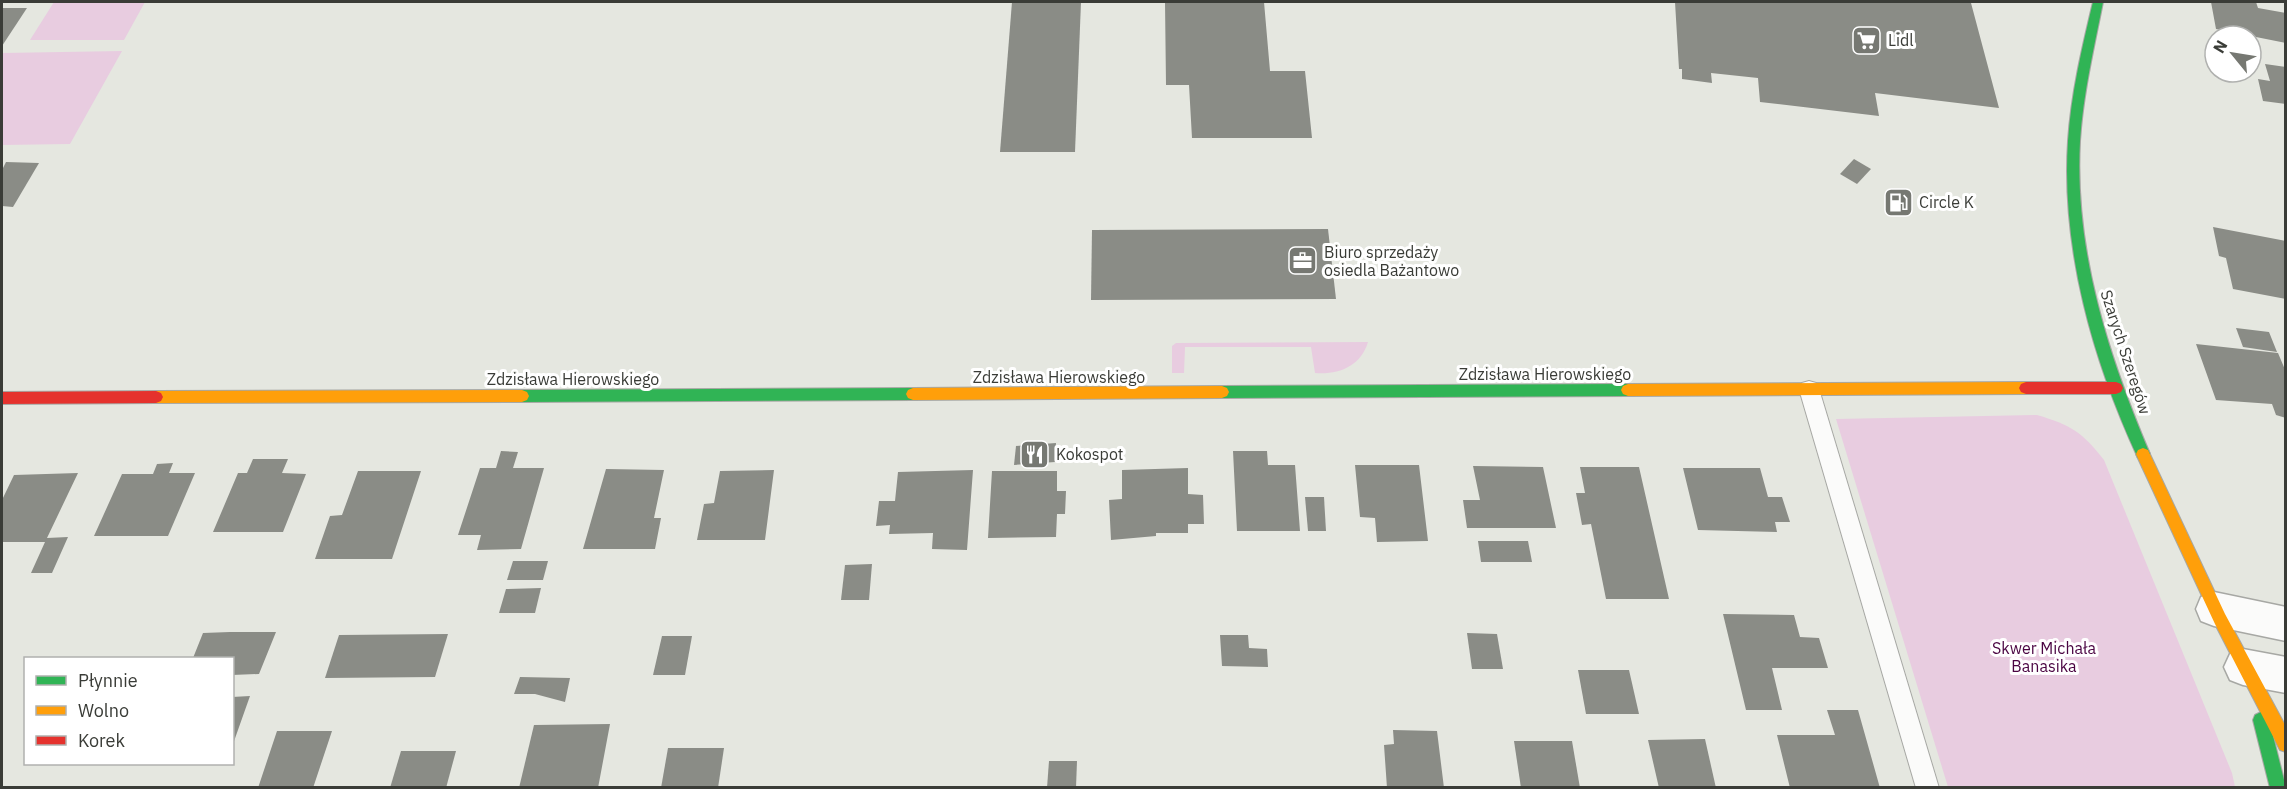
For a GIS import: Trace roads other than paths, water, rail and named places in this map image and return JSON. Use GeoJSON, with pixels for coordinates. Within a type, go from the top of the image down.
{"type":"FeatureCollection","features":[{"type":"Feature","properties":{"kind":"street","name":"Szarych Szeregów"},"geometry":{"type":"LineString","coordinates":[[2098,2],[2079,91],[2074,146],[2075,195],[2080,249],[2092,303],[2116,388],[2159,492],[2214,609],[2261,677],[2286,744]]}},
{"type":"Feature","properties":{"kind":"street","name":"Zdzisława Hierowskiego"},"geometry":{"type":"LineString","coordinates":[[2,398],[2116,388]]}},
{"type":"Feature","properties":{"kind":"street"},"geometry":{"type":"LineString","coordinates":[[2214,609],[2286,624]]}},
{"type":"Feature","properties":{"kind":"street","name":"Szarych Szeregów"},"geometry":{"type":"LineString","coordinates":[[2261,677],[2278,788]]}},
{"type":"Feature","properties":{"kind":"lane"},"geometry":{"type":"LineString","coordinates":[[1809,389],[1928,788]]}},
{"type":"Feature","properties":{"kind":"place","name":"Lidl"},"geometry":{"type":"Point","coordinates":[1867,40]}},
{"type":"Feature","properties":{"kind":"place","name":"Circle K"},"geometry":{"type":"Point","coordinates":[1898,202]}},
{"type":"Feature","properties":{"kind":"place","name":"Biuro sprzedaży osiedla Bażantowo"},"geometry":{"type":"Point","coordinates":[1303,261]}},
{"type":"Feature","properties":{"kind":"place","name":"Kokospot"},"geometry":{"type":"Point","coordinates":[1035,454]}},
{"type":"Feature","properties":{"kind":"park label","name":"Skwer Michała Banasika"},"geometry":{"type":"Point","coordinates":[2044,657]}}]}
